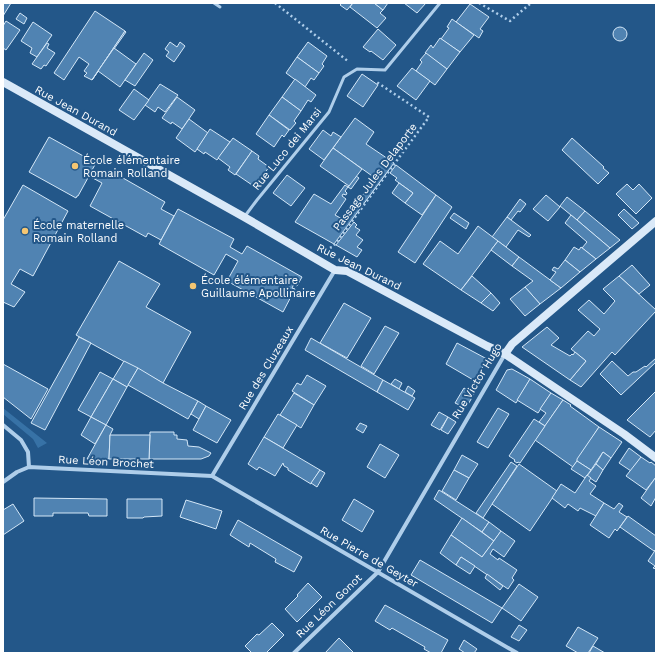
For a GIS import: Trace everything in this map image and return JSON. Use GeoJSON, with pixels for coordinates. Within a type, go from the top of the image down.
{"type":"FeatureCollection","features":[{"type":"Feature","properties":{"kind":"street","name":"Rue Jean Durand"},"geometry":{"type":"LineString","coordinates":[[3,82],[244,217],[335,270],[348,271],[487,346],[505,354],[624,434],[656,458]]}},
{"type":"Feature","properties":{"kind":"street","name":"Rue Victor Hugo"},"geometry":{"type":"LineString","coordinates":[[378,572],[512,344],[656,221]]}},
{"type":"Feature","properties":{"kind":"street","name":"Rue des Cluzeaux"},"geometry":{"type":"LineString","coordinates":[[212,476],[335,270]]}},
{"type":"Feature","properties":{"kind":"street"},"geometry":{"type":"LineString","coordinates":[[3,425],[21,440],[28,452],[29,467]]}},
{"type":"Feature","properties":{"kind":"street","name":"Rue Léon Brochet"},"geometry":{"type":"LineString","coordinates":[[3,482],[17,472],[29,467],[212,476]]}},
{"type":"Feature","properties":{"kind":"street","name":"Rue Pierre de Geyter"},"geometry":{"type":"LineString","coordinates":[[212,476],[517,653]]}},
{"type":"Feature","properties":{"kind":"street","name":"Rue Léon Gonot"},"geometry":{"type":"LineString","coordinates":[[294,653],[378,572]]}},
{"type":"Feature","properties":{"kind":"lane"},"geometry":{"type":"LineString","coordinates":[[214,3],[220,7]]}},
{"type":"Feature","properties":{"kind":"lane"},"geometry":{"type":"LineString","coordinates":[[358,69],[385,70],[440,3]]}},
{"type":"Feature","properties":{"kind":"lane","name":"Rue Luco dei Marsi"},"geometry":{"type":"LineString","coordinates":[[244,217],[256,200],[329,112],[344,77],[358,69]]}},
{"type":"Feature","properties":{"kind":"path","name":"Passage Jules Delaporte"},"geometry":{"type":"LineString","coordinates":[[275,3],[358,69],[429,117],[333,247],[322,249],[317,259]]}},
{"type":"Feature","properties":{"kind":"path"},"geometry":{"type":"LineString","coordinates":[[479,3],[510,21],[531,3]]}},
{"type":"Feature","properties":{"kind":"shaded area"},"geometry":{"type":"Polygon","coordinates":[[[3,408],[47,443],[38,448],[33,439],[3,414],[3,408]]]}},
{"type":"Feature","properties":{"kind":"building"},"geometry":{"type":"Polygon","coordinates":[[[3,3],[11,3],[3,16],[3,3]]]}},
{"type":"Feature","properties":{"kind":"building"},"geometry":{"type":"Polygon","coordinates":[[[342,3],[353,3],[347,10],[340,5],[342,3]]]}},
{"type":"Feature","properties":{"kind":"building"},"geometry":{"type":"Polygon","coordinates":[[[353,3],[374,3],[383,10],[380,13],[386,18],[377,28],[350,7],[353,3]]]}},
{"type":"Feature","properties":{"kind":"building"},"geometry":{"type":"Polygon","coordinates":[[[374,3],[388,3],[383,10],[374,3]]]}},
{"type":"Feature","properties":{"kind":"building"},"geometry":{"type":"Polygon","coordinates":[[[404,3],[426,3],[417,13],[404,3]]]}},
{"type":"Feature","properties":{"kind":"building"},"geometry":{"type":"Polygon","coordinates":[[[470,4],[489,17],[480,29],[483,31],[479,38],[456,22],[470,4]]]}},
{"type":"Feature","properties":{"kind":"building"},"geometry":{"type":"Polygon","coordinates":[[[95,11],[125,31],[92,80],[84,76],[87,73],[84,71],[89,64],[79,57],[64,80],[54,73],[95,11]]]}},
{"type":"Feature","properties":{"kind":"building"},"geometry":{"type":"Polygon","coordinates":[[[20,13],[27,18],[24,24],[16,19],[20,13]]]}},
{"type":"Feature","properties":{"kind":"building"},"geometry":{"type":"Polygon","coordinates":[[[452,19],[474,35],[460,52],[441,39],[449,28],[447,27],[452,19]]]}},
{"type":"Feature","properties":{"kind":"building"},"geometry":{"type":"Polygon","coordinates":[[[6,21],[20,30],[6,50],[3,48],[3,26],[6,21]]]}},
{"type":"Feature","properties":{"kind":"building"},"geometry":{"type":"Polygon","coordinates":[[[33,22],[52,35],[37,57],[30,53],[32,48],[21,41],[33,22]]]}},
{"type":"Feature","properties":{"kind":"building"},"geometry":{"type":"Polygon","coordinates":[[[620,27],[625,29],[627,34],[625,39],[620,41],[615,39],[613,34],[615,29],[620,27]]]}},
{"type":"Feature","properties":{"kind":"building"},"geometry":{"type":"Polygon","coordinates":[[[378,29],[396,45],[383,60],[363,47],[378,29]]]}},
{"type":"Feature","properties":{"kind":"building"},"geometry":{"type":"Polygon","coordinates":[[[125,31],[126,32],[92,80],[125,31]]]}},
{"type":"Feature","properties":{"kind":"building"},"geometry":{"type":"Polygon","coordinates":[[[440,38],[460,52],[447,69],[425,53],[431,45],[433,48],[440,38]]]}},
{"type":"Feature","properties":{"kind":"building"},"geometry":{"type":"Polygon","coordinates":[[[170,42],[177,47],[180,42],[185,46],[174,62],[166,56],[169,52],[165,49],[170,42]]]}},
{"type":"Feature","properties":{"kind":"building"},"geometry":{"type":"Polygon","coordinates":[[[308,42],[327,56],[322,64],[324,66],[319,73],[297,57],[308,42]]]}},
{"type":"Feature","properties":{"kind":"building"},"geometry":{"type":"Polygon","coordinates":[[[47,43],[49,44],[47,48],[55,53],[46,66],[44,65],[41,69],[32,64],[47,43]]]}},
{"type":"Feature","properties":{"kind":"building"},"geometry":{"type":"Polygon","coordinates":[[[114,48],[136,64],[120,87],[98,71],[114,48]]]}},
{"type":"Feature","properties":{"kind":"building"},"geometry":{"type":"Polygon","coordinates":[[[144,53],[153,60],[135,86],[125,80],[144,53]]]}},
{"type":"Feature","properties":{"kind":"building"},"geometry":{"type":"Polygon","coordinates":[[[426,53],[447,69],[435,85],[416,71],[422,62],[420,60],[426,53]]]}},
{"type":"Feature","properties":{"kind":"building"},"geometry":{"type":"Polygon","coordinates":[[[297,57],[319,73],[314,80],[311,78],[305,87],[286,73],[297,57]]]}},
{"type":"Feature","properties":{"kind":"building"},"geometry":{"type":"Polygon","coordinates":[[[412,68],[430,81],[416,100],[397,86],[412,68]]]}},
{"type":"Feature","properties":{"kind":"building"},"geometry":{"type":"Polygon","coordinates":[[[362,74],[378,85],[363,107],[347,96],[362,74]]]}},
{"type":"Feature","properties":{"kind":"building"},"geometry":{"type":"Polygon","coordinates":[[[295,79],[316,95],[311,102],[308,100],[301,111],[282,97],[295,79]]]}},
{"type":"Feature","properties":{"kind":"building"},"geometry":{"type":"Polygon","coordinates":[[[160,84],[178,95],[165,112],[158,107],[155,112],[145,105],[160,84]]]}},
{"type":"Feature","properties":{"kind":"building"},"geometry":{"type":"Polygon","coordinates":[[[134,89],[149,100],[134,120],[119,110],[134,89]]]}},
{"type":"Feature","properties":{"kind":"building"},"geometry":{"type":"Polygon","coordinates":[[[177,97],[195,110],[182,129],[172,122],[171,124],[162,118],[177,97]]]}},
{"type":"Feature","properties":{"kind":"building"},"geometry":{"type":"Polygon","coordinates":[[[282,97],[301,111],[294,121],[296,123],[290,130],[269,115],[282,97]]]}},
{"type":"Feature","properties":{"kind":"building"},"geometry":{"type":"Polygon","coordinates":[[[269,115],[289,130],[284,137],[282,135],[274,147],[256,134],[269,115]]]}},
{"type":"Feature","properties":{"kind":"building"},"geometry":{"type":"Polygon","coordinates":[[[355,118],[374,132],[366,144],[394,163],[334,244],[295,222],[314,194],[331,204],[345,185],[348,187],[345,191],[347,193],[346,195],[343,194],[342,196],[346,199],[335,215],[344,220],[375,178],[333,148],[355,118]]]}},
{"type":"Feature","properties":{"kind":"building"},"geometry":{"type":"Polygon","coordinates":[[[189,119],[208,133],[195,152],[176,138],[189,119]]]}},
{"type":"Feature","properties":{"kind":"building"},"geometry":{"type":"Polygon","coordinates":[[[210,129],[230,142],[217,160],[205,152],[204,154],[197,149],[210,129]]]}},
{"type":"Feature","properties":{"kind":"building"},"geometry":{"type":"Polygon","coordinates":[[[323,130],[331,136],[333,132],[341,137],[324,160],[309,149],[323,130]]]}},
{"type":"Feature","properties":{"kind":"building"},"geometry":{"type":"Polygon","coordinates":[[[49,137],[96,163],[92,170],[105,178],[109,170],[165,202],[161,209],[174,216],[161,240],[148,233],[146,237],[90,206],[102,183],[89,176],[76,198],[29,172],[49,137]]]}},
{"type":"Feature","properties":{"kind":"building"},"geometry":{"type":"Polygon","coordinates":[[[233,138],[252,151],[235,175],[228,170],[230,167],[218,158],[233,138]]]}},
{"type":"Feature","properties":{"kind":"building"},"geometry":{"type":"Polygon","coordinates":[[[572,138],[609,173],[598,184],[562,150],[572,138]]]}},
{"type":"Feature","properties":{"kind":"building"},"geometry":{"type":"Polygon","coordinates":[[[333,148],[362,169],[349,186],[320,166],[333,148]]]}},
{"type":"Feature","properties":{"kind":"building"},"geometry":{"type":"Polygon","coordinates":[[[252,151],[259,156],[258,159],[269,167],[255,187],[236,174],[252,151]]]}},
{"type":"Feature","properties":{"kind":"building"},"geometry":{"type":"Polygon","coordinates":[[[396,165],[436,195],[422,215],[405,203],[413,193],[395,180],[397,178],[390,173],[396,165]]]}},
{"type":"Feature","properties":{"kind":"building"},"geometry":{"type":"Polygon","coordinates":[[[287,175],[305,188],[291,206],[273,193],[287,175]]]}},
{"type":"Feature","properties":{"kind":"building"},"geometry":{"type":"Polygon","coordinates":[[[356,176],[359,178],[351,189],[348,187],[356,176]]]}},
{"type":"Feature","properties":{"kind":"building"},"geometry":{"type":"Polygon","coordinates":[[[399,183],[413,193],[405,203],[392,193],[399,183]]]}},
{"type":"Feature","properties":{"kind":"building"},"geometry":{"type":"Polygon","coordinates":[[[627,184],[633,190],[639,184],[652,198],[636,214],[616,194],[627,184]]]}},
{"type":"Feature","properties":{"kind":"building"},"geometry":{"type":"Polygon","coordinates":[[[23,185],[68,211],[33,276],[20,269],[11,284],[25,292],[14,307],[3,302],[3,220],[23,185]]]}},
{"type":"Feature","properties":{"kind":"building"},"geometry":{"type":"Polygon","coordinates":[[[436,195],[452,207],[415,263],[398,252],[436,195]]]}},
{"type":"Feature","properties":{"kind":"building"},"geometry":{"type":"Polygon","coordinates":[[[546,195],[560,207],[548,221],[533,209],[546,195]]]}},
{"type":"Feature","properties":{"kind":"building"},"geometry":{"type":"Polygon","coordinates":[[[567,197],[585,211],[577,220],[560,206],[567,197]]]}},
{"type":"Feature","properties":{"kind":"building"},"geometry":{"type":"Polygon","coordinates":[[[520,199],[526,204],[511,220],[507,217],[520,199]]]}},
{"type":"Feature","properties":{"kind":"building"},"geometry":{"type":"Polygon","coordinates":[[[178,209],[234,239],[230,247],[242,254],[247,246],[302,277],[297,286],[294,284],[292,288],[295,289],[283,312],[227,281],[238,261],[226,254],[214,275],[159,244],[178,209]]]}},
{"type":"Feature","properties":{"kind":"building"},"geometry":{"type":"Polygon","coordinates":[[[624,209],[639,223],[632,229],[618,215],[624,209]]]}},
{"type":"Feature","properties":{"kind":"building"},"geometry":{"type":"Polygon","coordinates":[[[585,211],[620,240],[610,248],[577,220],[585,211]]]}},
{"type":"Feature","properties":{"kind":"building"},"geometry":{"type":"Polygon","coordinates":[[[454,213],[469,223],[466,229],[450,218],[454,213]]]}},
{"type":"Feature","properties":{"kind":"building"},"geometry":{"type":"Polygon","coordinates":[[[571,215],[610,248],[596,259],[582,248],[587,242],[565,223],[571,215]]]}},
{"type":"Feature","properties":{"kind":"building"},"geometry":{"type":"Polygon","coordinates":[[[507,217],[531,235],[529,237],[518,230],[506,247],[492,237],[507,217]]]}},
{"type":"Feature","properties":{"kind":"building"},"geometry":{"type":"Polygon","coordinates":[[[354,222],[357,225],[355,227],[360,230],[356,235],[363,240],[357,247],[362,250],[357,257],[336,245],[354,222]]]}},
{"type":"Feature","properties":{"kind":"building"},"geometry":{"type":"Polygon","coordinates":[[[478,226],[498,241],[461,290],[423,264],[440,241],[458,254],[478,226]]]}},
{"type":"Feature","properties":{"kind":"building"},"geometry":{"type":"Polygon","coordinates":[[[498,241],[519,257],[512,266],[491,250],[498,241]]]}},
{"type":"Feature","properties":{"kind":"building"},"geometry":{"type":"Polygon","coordinates":[[[574,247],[579,250],[581,247],[596,259],[580,272],[565,260],[574,247]]]}},
{"type":"Feature","properties":{"kind":"building"},"geometry":{"type":"Polygon","coordinates":[[[519,257],[561,288],[540,304],[525,287],[533,281],[512,266],[519,257]]]}},
{"type":"Feature","properties":{"kind":"building"},"geometry":{"type":"Polygon","coordinates":[[[565,260],[580,272],[561,288],[550,280],[556,272],[552,270],[554,267],[558,269],[565,260]]]}},
{"type":"Feature","properties":{"kind":"building"},"geometry":{"type":"Polygon","coordinates":[[[119,261],[160,284],[146,307],[191,332],[163,383],[76,335],[119,261]]]}},
{"type":"Feature","properties":{"kind":"building"},"geometry":{"type":"Polygon","coordinates":[[[632,265],[650,285],[639,294],[619,276],[632,265]]]}},
{"type":"Feature","properties":{"kind":"building"},"geometry":{"type":"Polygon","coordinates":[[[472,276],[491,293],[481,303],[461,290],[472,276]]]}},
{"type":"Feature","properties":{"kind":"building"},"geometry":{"type":"Polygon","coordinates":[[[619,276],[656,311],[615,355],[612,352],[581,387],[570,380],[586,361],[571,349],[588,331],[594,336],[600,329],[578,310],[589,300],[604,314],[615,301],[603,289],[619,276]]]}},
{"type":"Feature","properties":{"kind":"building"},"geometry":{"type":"Polygon","coordinates":[[[525,287],[540,304],[525,316],[510,299],[525,287]]]}},
{"type":"Feature","properties":{"kind":"building"},"geometry":{"type":"Polygon","coordinates":[[[491,293],[500,303],[493,311],[481,303],[491,293]]]}},
{"type":"Feature","properties":{"kind":"building"},"geometry":{"type":"Polygon","coordinates":[[[344,303],[371,318],[347,358],[320,343],[344,303]]]}},
{"type":"Feature","properties":{"kind":"building"},"geometry":{"type":"Polygon","coordinates":[[[385,326],[399,333],[374,374],[361,366],[385,326]]]}},
{"type":"Feature","properties":{"kind":"building"},"geometry":{"type":"Polygon","coordinates":[[[547,327],[559,338],[551,345],[570,356],[575,352],[586,361],[570,380],[522,347],[547,327]]]}},
{"type":"Feature","properties":{"kind":"building"},"geometry":{"type":"Polygon","coordinates":[[[79,337],[91,343],[45,430],[31,423],[79,337]]]}},
{"type":"Feature","properties":{"kind":"building"},"geometry":{"type":"Polygon","coordinates":[[[311,338],[383,380],[377,392],[305,350],[311,338]]]}},
{"type":"Feature","properties":{"kind":"building"},"geometry":{"type":"Polygon","coordinates":[[[457,343],[487,359],[475,381],[446,364],[457,343]]]}},
{"type":"Feature","properties":{"kind":"building"},"geometry":{"type":"Polygon","coordinates":[[[656,358],[656,362],[621,395],[600,374],[612,361],[628,376],[645,366],[646,367],[656,358]]]}},
{"type":"Feature","properties":{"kind":"building"},"geometry":{"type":"Polygon","coordinates":[[[124,361],[138,368],[127,387],[113,379],[124,361]]]}},
{"type":"Feature","properties":{"kind":"building"},"geometry":{"type":"Polygon","coordinates":[[[3,364],[48,389],[31,419],[3,397],[3,364]]]}},
{"type":"Feature","properties":{"kind":"building"},"geometry":{"type":"Polygon","coordinates":[[[138,368],[198,401],[188,419],[128,385],[138,368]]]}},
{"type":"Feature","properties":{"kind":"building"},"geometry":{"type":"Polygon","coordinates":[[[512,369],[530,379],[516,403],[496,390],[507,370],[512,369]]]}},
{"type":"Feature","properties":{"kind":"building"},"geometry":{"type":"Polygon","coordinates":[[[100,372],[113,379],[91,417],[78,410],[100,372]]]}},
{"type":"Feature","properties":{"kind":"building"},"geometry":{"type":"Polygon","coordinates":[[[307,375],[326,386],[314,405],[292,391],[297,383],[301,385],[307,375]]]}},
{"type":"Feature","properties":{"kind":"building"},"geometry":{"type":"Polygon","coordinates":[[[113,379],[127,387],[106,425],[91,417],[113,379]]]}},
{"type":"Feature","properties":{"kind":"building"},"geometry":{"type":"Polygon","coordinates":[[[395,379],[402,383],[399,389],[391,384],[395,379]]]}},
{"type":"Feature","properties":{"kind":"building"},"geometry":{"type":"Polygon","coordinates":[[[530,379],[551,393],[538,413],[517,400],[530,379]]]}},
{"type":"Feature","properties":{"kind":"building"},"geometry":{"type":"Polygon","coordinates":[[[383,380],[415,398],[408,410],[377,392],[383,380]]]}},
{"type":"Feature","properties":{"kind":"building"},"geometry":{"type":"Polygon","coordinates":[[[408,386],[415,391],[412,396],[405,392],[408,386]]]}},
{"type":"Feature","properties":{"kind":"building"},"geometry":{"type":"Polygon","coordinates":[[[464,388],[474,394],[466,408],[455,403],[464,388]]]}},
{"type":"Feature","properties":{"kind":"building"},"geometry":{"type":"Polygon","coordinates":[[[656,391],[656,430],[650,437],[627,420],[656,391]]]}},
{"type":"Feature","properties":{"kind":"building"},"geometry":{"type":"Polygon","coordinates":[[[294,393],[314,405],[301,428],[280,415],[294,393]]]}},
{"type":"Feature","properties":{"kind":"building"},"geometry":{"type":"Polygon","coordinates":[[[551,393],[563,400],[545,426],[539,422],[546,413],[540,409],[551,393]]]}},
{"type":"Feature","properties":{"kind":"building"},"geometry":{"type":"Polygon","coordinates":[[[563,400],[599,427],[573,467],[535,440],[563,400]]]}},
{"type":"Feature","properties":{"kind":"building"},"geometry":{"type":"Polygon","coordinates":[[[198,401],[206,406],[199,419],[191,414],[198,401]]]}},
{"type":"Feature","properties":{"kind":"building"},"geometry":{"type":"Polygon","coordinates":[[[206,406],[231,420],[217,443],[193,430],[206,406]]]}},
{"type":"Feature","properties":{"kind":"building"},"geometry":{"type":"Polygon","coordinates":[[[498,408],[509,414],[488,448],[477,442],[498,408]]]}},
{"type":"Feature","properties":{"kind":"building"},"geometry":{"type":"Polygon","coordinates":[[[439,412],[448,417],[440,430],[431,425],[439,412]]]}},
{"type":"Feature","properties":{"kind":"building"},"geometry":{"type":"Polygon","coordinates":[[[278,414],[297,425],[283,448],[264,437],[278,414]]]}},
{"type":"Feature","properties":{"kind":"building"},"geometry":{"type":"Polygon","coordinates":[[[91,417],[106,425],[95,444],[81,435],[91,417]]]}},
{"type":"Feature","properties":{"kind":"building"},"geometry":{"type":"Polygon","coordinates":[[[448,417],[456,422],[448,434],[441,430],[448,417]]]}},
{"type":"Feature","properties":{"kind":"building"},"geometry":{"type":"Polygon","coordinates":[[[534,419],[545,426],[520,463],[517,463],[509,456],[534,419]]]}},
{"type":"Feature","properties":{"kind":"building"},"geometry":{"type":"Polygon","coordinates":[[[360,423],[367,426],[363,433],[356,429],[360,423]]]}},
{"type":"Feature","properties":{"kind":"building"},"geometry":{"type":"Polygon","coordinates":[[[106,425],[113,429],[110,435],[109,459],[87,459],[106,425]]]}},
{"type":"Feature","properties":{"kind":"building"},"geometry":{"type":"Polygon","coordinates":[[[599,427],[622,442],[611,458],[603,452],[591,470],[577,461],[577,459],[599,427]]]}},
{"type":"Feature","properties":{"kind":"building"},"geometry":{"type":"Polygon","coordinates":[[[150,432],[174,432],[174,435],[177,435],[177,439],[187,440],[188,446],[199,447],[211,453],[209,456],[201,459],[149,459],[150,432]]]}},
{"type":"Feature","properties":{"kind":"building"},"geometry":{"type":"Polygon","coordinates":[[[110,435],[150,435],[149,459],[109,459],[110,435]]]}},
{"type":"Feature","properties":{"kind":"building"},"geometry":{"type":"Polygon","coordinates":[[[264,437],[320,470],[311,484],[288,470],[283,463],[275,476],[259,467],[257,470],[248,464],[264,437]]]}},
{"type":"Feature","properties":{"kind":"building"},"geometry":{"type":"Polygon","coordinates":[[[380,444],[399,455],[385,478],[367,467],[380,444]]]}},
{"type":"Feature","properties":{"kind":"building"},"geometry":{"type":"Polygon","coordinates":[[[629,448],[641,457],[631,471],[619,463],[629,448]]]}},
{"type":"Feature","properties":{"kind":"building"},"geometry":{"type":"Polygon","coordinates":[[[603,452],[611,458],[603,470],[596,464],[603,452]]]}},
{"type":"Feature","properties":{"kind":"building"},"geometry":{"type":"Polygon","coordinates":[[[462,455],[478,464],[469,478],[454,470],[462,455]]]}},
{"type":"Feature","properties":{"kind":"building"},"geometry":{"type":"Polygon","coordinates":[[[641,457],[656,466],[656,477],[646,490],[626,476],[641,457]]]}},
{"type":"Feature","properties":{"kind":"building"},"geometry":{"type":"Polygon","coordinates":[[[577,461],[591,470],[585,478],[571,469],[577,461]]]}},
{"type":"Feature","properties":{"kind":"building"},"geometry":{"type":"Polygon","coordinates":[[[511,462],[517,466],[483,518],[476,513],[511,462]]]}},
{"type":"Feature","properties":{"kind":"building"},"geometry":{"type":"Polygon","coordinates":[[[519,464],[557,491],[530,531],[492,504],[519,464]]]}},
{"type":"Feature","properties":{"kind":"building"},"geometry":{"type":"Polygon","coordinates":[[[596,464],[603,470],[596,482],[587,476],[596,464]]]}},
{"type":"Feature","properties":{"kind":"building"},"geometry":{"type":"Polygon","coordinates":[[[320,470],[325,473],[317,487],[311,483],[320,470]]]}},
{"type":"Feature","properties":{"kind":"building"},"geometry":{"type":"Polygon","coordinates":[[[454,470],[469,478],[456,500],[442,491],[454,470]]]}},
{"type":"Feature","properties":{"kind":"building"},"geometry":{"type":"Polygon","coordinates":[[[587,475],[591,478],[589,481],[596,486],[590,494],[604,503],[596,516],[580,508],[578,511],[568,504],[565,508],[552,498],[561,484],[575,493],[587,475]]]}},
{"type":"Feature","properties":{"kind":"building"},"geometry":{"type":"Polygon","coordinates":[[[656,477],[656,497],[651,506],[641,498],[656,477]]]}},
{"type":"Feature","properties":{"kind":"building"},"geometry":{"type":"Polygon","coordinates":[[[439,490],[489,522],[482,532],[434,499],[439,490]]]}},
{"type":"Feature","properties":{"kind":"building"},"geometry":{"type":"Polygon","coordinates":[[[34,498],[107,499],[107,516],[89,516],[88,513],[53,513],[53,516],[34,516],[34,498]]]}},
{"type":"Feature","properties":{"kind":"building"},"geometry":{"type":"Polygon","coordinates":[[[127,499],[162,499],[162,516],[127,518],[127,499]]]}},
{"type":"Feature","properties":{"kind":"building"},"geometry":{"type":"Polygon","coordinates":[[[354,499],[374,511],[362,532],[342,520],[354,499]]]}},
{"type":"Feature","properties":{"kind":"building"},"geometry":{"type":"Polygon","coordinates":[[[186,500],[222,511],[216,529],[180,517],[186,500]]]}},
{"type":"Feature","properties":{"kind":"building"},"geometry":{"type":"Polygon","coordinates":[[[604,503],[614,509],[619,503],[623,506],[619,512],[627,517],[617,531],[615,529],[609,538],[590,525],[604,503]]]}},
{"type":"Feature","properties":{"kind":"building"},"geometry":{"type":"Polygon","coordinates":[[[13,504],[24,521],[3,535],[3,510],[13,504]]]}},
{"type":"Feature","properties":{"kind":"building"},"geometry":{"type":"Polygon","coordinates":[[[628,516],[656,536],[656,549],[654,551],[620,527],[628,516]]]}},
{"type":"Feature","properties":{"kind":"building"},"geometry":{"type":"Polygon","coordinates":[[[462,518],[494,541],[482,557],[451,535],[462,518]]]}},
{"type":"Feature","properties":{"kind":"building"},"geometry":{"type":"Polygon","coordinates":[[[238,520],[302,557],[294,572],[275,562],[276,559],[250,543],[249,547],[230,535],[238,520]]]}},
{"type":"Feature","properties":{"kind":"building"},"geometry":{"type":"Polygon","coordinates":[[[489,522],[501,531],[494,541],[482,532],[489,522]]]}},
{"type":"Feature","properties":{"kind":"building"},"geometry":{"type":"Polygon","coordinates":[[[501,531],[515,541],[504,557],[493,549],[490,554],[517,570],[512,578],[514,580],[508,589],[461,557],[456,565],[440,553],[451,535],[482,557],[501,531]]]}},
{"type":"Feature","properties":{"kind":"building"},"geometry":{"type":"Polygon","coordinates":[[[656,549],[656,569],[653,568],[655,566],[648,561],[656,549]]]}},
{"type":"Feature","properties":{"kind":"building"},"geometry":{"type":"Polygon","coordinates":[[[461,557],[475,566],[470,574],[456,565],[461,557]]]}},
{"type":"Feature","properties":{"kind":"building"},"geometry":{"type":"Polygon","coordinates":[[[420,560],[502,608],[492,623],[411,575],[420,560]]]}},
{"type":"Feature","properties":{"kind":"building"},"geometry":{"type":"Polygon","coordinates":[[[487,574],[503,586],[500,590],[485,578],[487,574]]]}},
{"type":"Feature","properties":{"kind":"building"},"geometry":{"type":"Polygon","coordinates":[[[308,583],[322,597],[297,622],[285,609],[308,583]]]}},
{"type":"Feature","properties":{"kind":"building"},"geometry":{"type":"Polygon","coordinates":[[[519,584],[538,597],[521,621],[502,608],[519,584]]]}},
{"type":"Feature","properties":{"kind":"building"},"geometry":{"type":"Polygon","coordinates":[[[385,605],[448,640],[441,653],[431,653],[424,649],[425,647],[392,628],[390,630],[375,621],[385,605]]]}},
{"type":"Feature","properties":{"kind":"building"},"geometry":{"type":"Polygon","coordinates":[[[272,623],[284,635],[266,653],[252,653],[245,646],[257,634],[259,635],[272,623]]]}},
{"type":"Feature","properties":{"kind":"building"},"geometry":{"type":"Polygon","coordinates":[[[519,625],[527,630],[519,641],[511,637],[519,625]]]}},
{"type":"Feature","properties":{"kind":"building"},"geometry":{"type":"Polygon","coordinates":[[[578,627],[598,638],[588,653],[578,653],[566,646],[578,627]]]}},
{"type":"Feature","properties":{"kind":"building"},"geometry":{"type":"Polygon","coordinates":[[[339,638],[353,652],[325,653],[339,638]]]}},
{"type":"Feature","properties":{"kind":"building"},"geometry":{"type":"Polygon","coordinates":[[[464,640],[477,649],[474,653],[465,653],[459,649],[464,640]]]}},
{"type":"Feature","properties":{"kind":"building"},"geometry":{"type":"Polygon","coordinates":[[[593,646],[605,653],[589,653],[593,646]]]}},
{"type":"Feature","properties":{"kind":"place","name":"École élémentaire Romain Rolland"},"geometry":{"type":"Point","coordinates":[75,166]}},
{"type":"Feature","properties":{"kind":"place","name":"École maternelle Romain Rolland"},"geometry":{"type":"Point","coordinates":[25,231]}},
{"type":"Feature","properties":{"kind":"place","name":"École élémentaire Guillaume Apollinaire"},"geometry":{"type":"Point","coordinates":[193,286]}}]}
